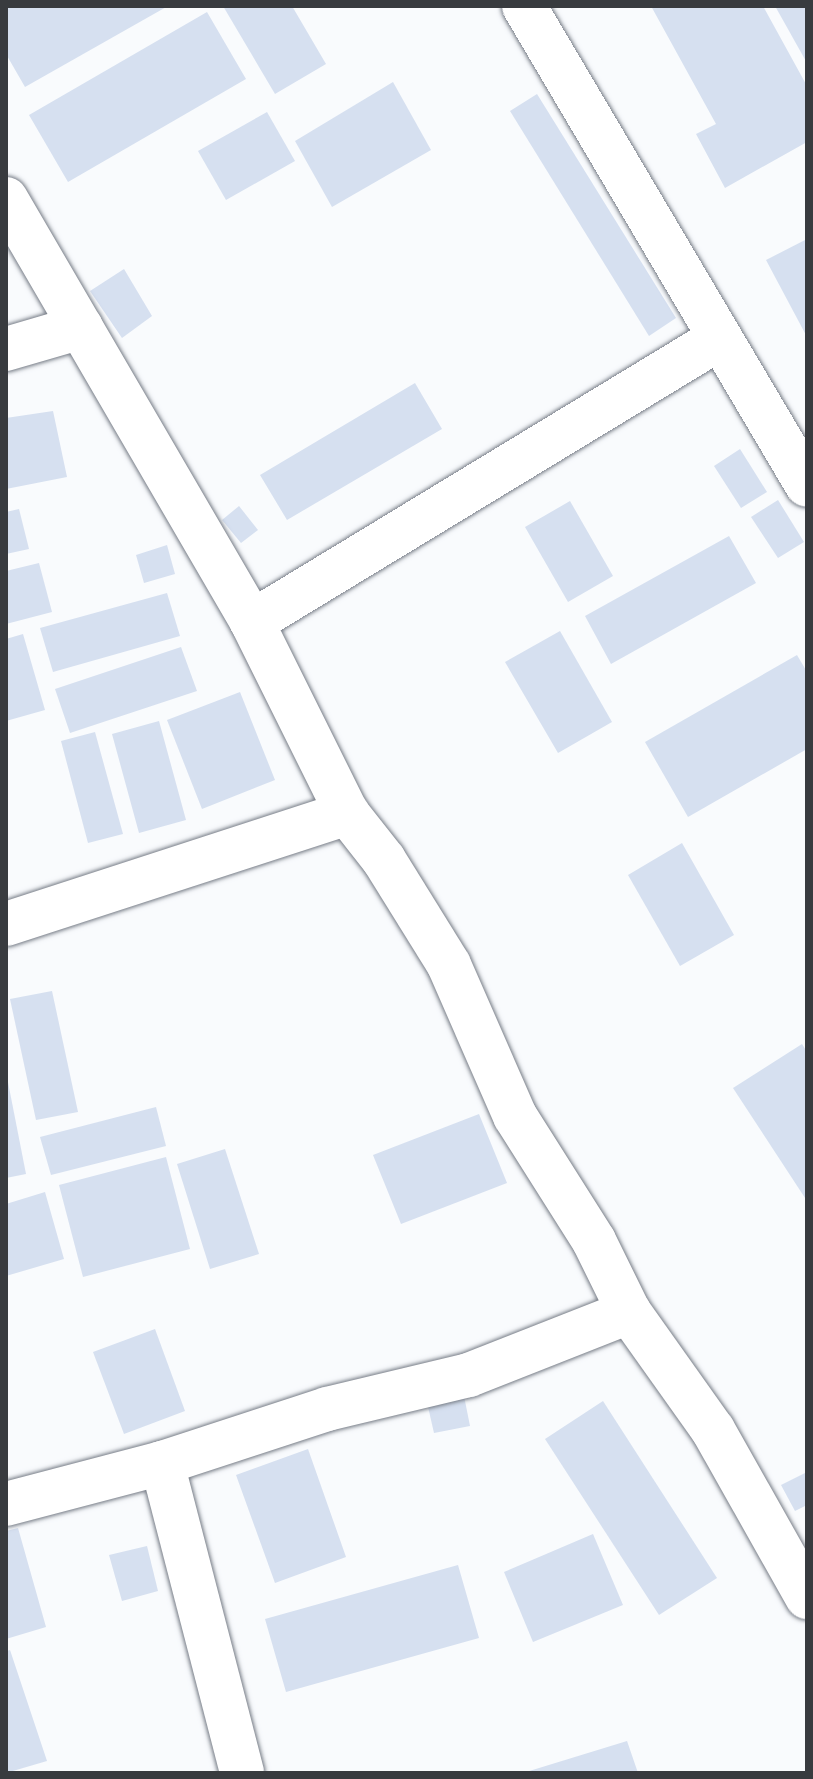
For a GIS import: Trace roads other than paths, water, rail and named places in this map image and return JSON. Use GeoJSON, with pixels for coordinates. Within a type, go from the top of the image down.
{"type":"FeatureCollection","features":[{"type":"Feature","properties":{"kind":"street"},"geometry":{"type":"LineString","coordinates":[[524,6],[807,483]]}},
{"type":"Feature","properties":{"kind":"street"},"geometry":{"type":"LineString","coordinates":[[6,199],[252,622],[347,813],[384,860],[449,965],[515,1116],[594,1241],[629,1312],[713,1430],[807,1597]]}},
{"type":"Feature","properties":{"kind":"street"},"geometry":{"type":"LineString","coordinates":[[6,349],[81,327]]}},
{"type":"Feature","properties":{"kind":"street"},"geometry":{"type":"LineString","coordinates":[[252,622],[720,338]]}},
{"type":"Feature","properties":{"kind":"street"},"geometry":{"type":"LineString","coordinates":[[6,924],[347,813]]}},
{"type":"Feature","properties":{"kind":"street"},"geometry":{"type":"LineString","coordinates":[[6,1504],[162,1463],[327,1409],[469,1375],[629,1312]]}},
{"type":"Feature","properties":{"kind":"street"},"geometry":{"type":"LineString","coordinates":[[162,1463],[242,1773]]}}]}
